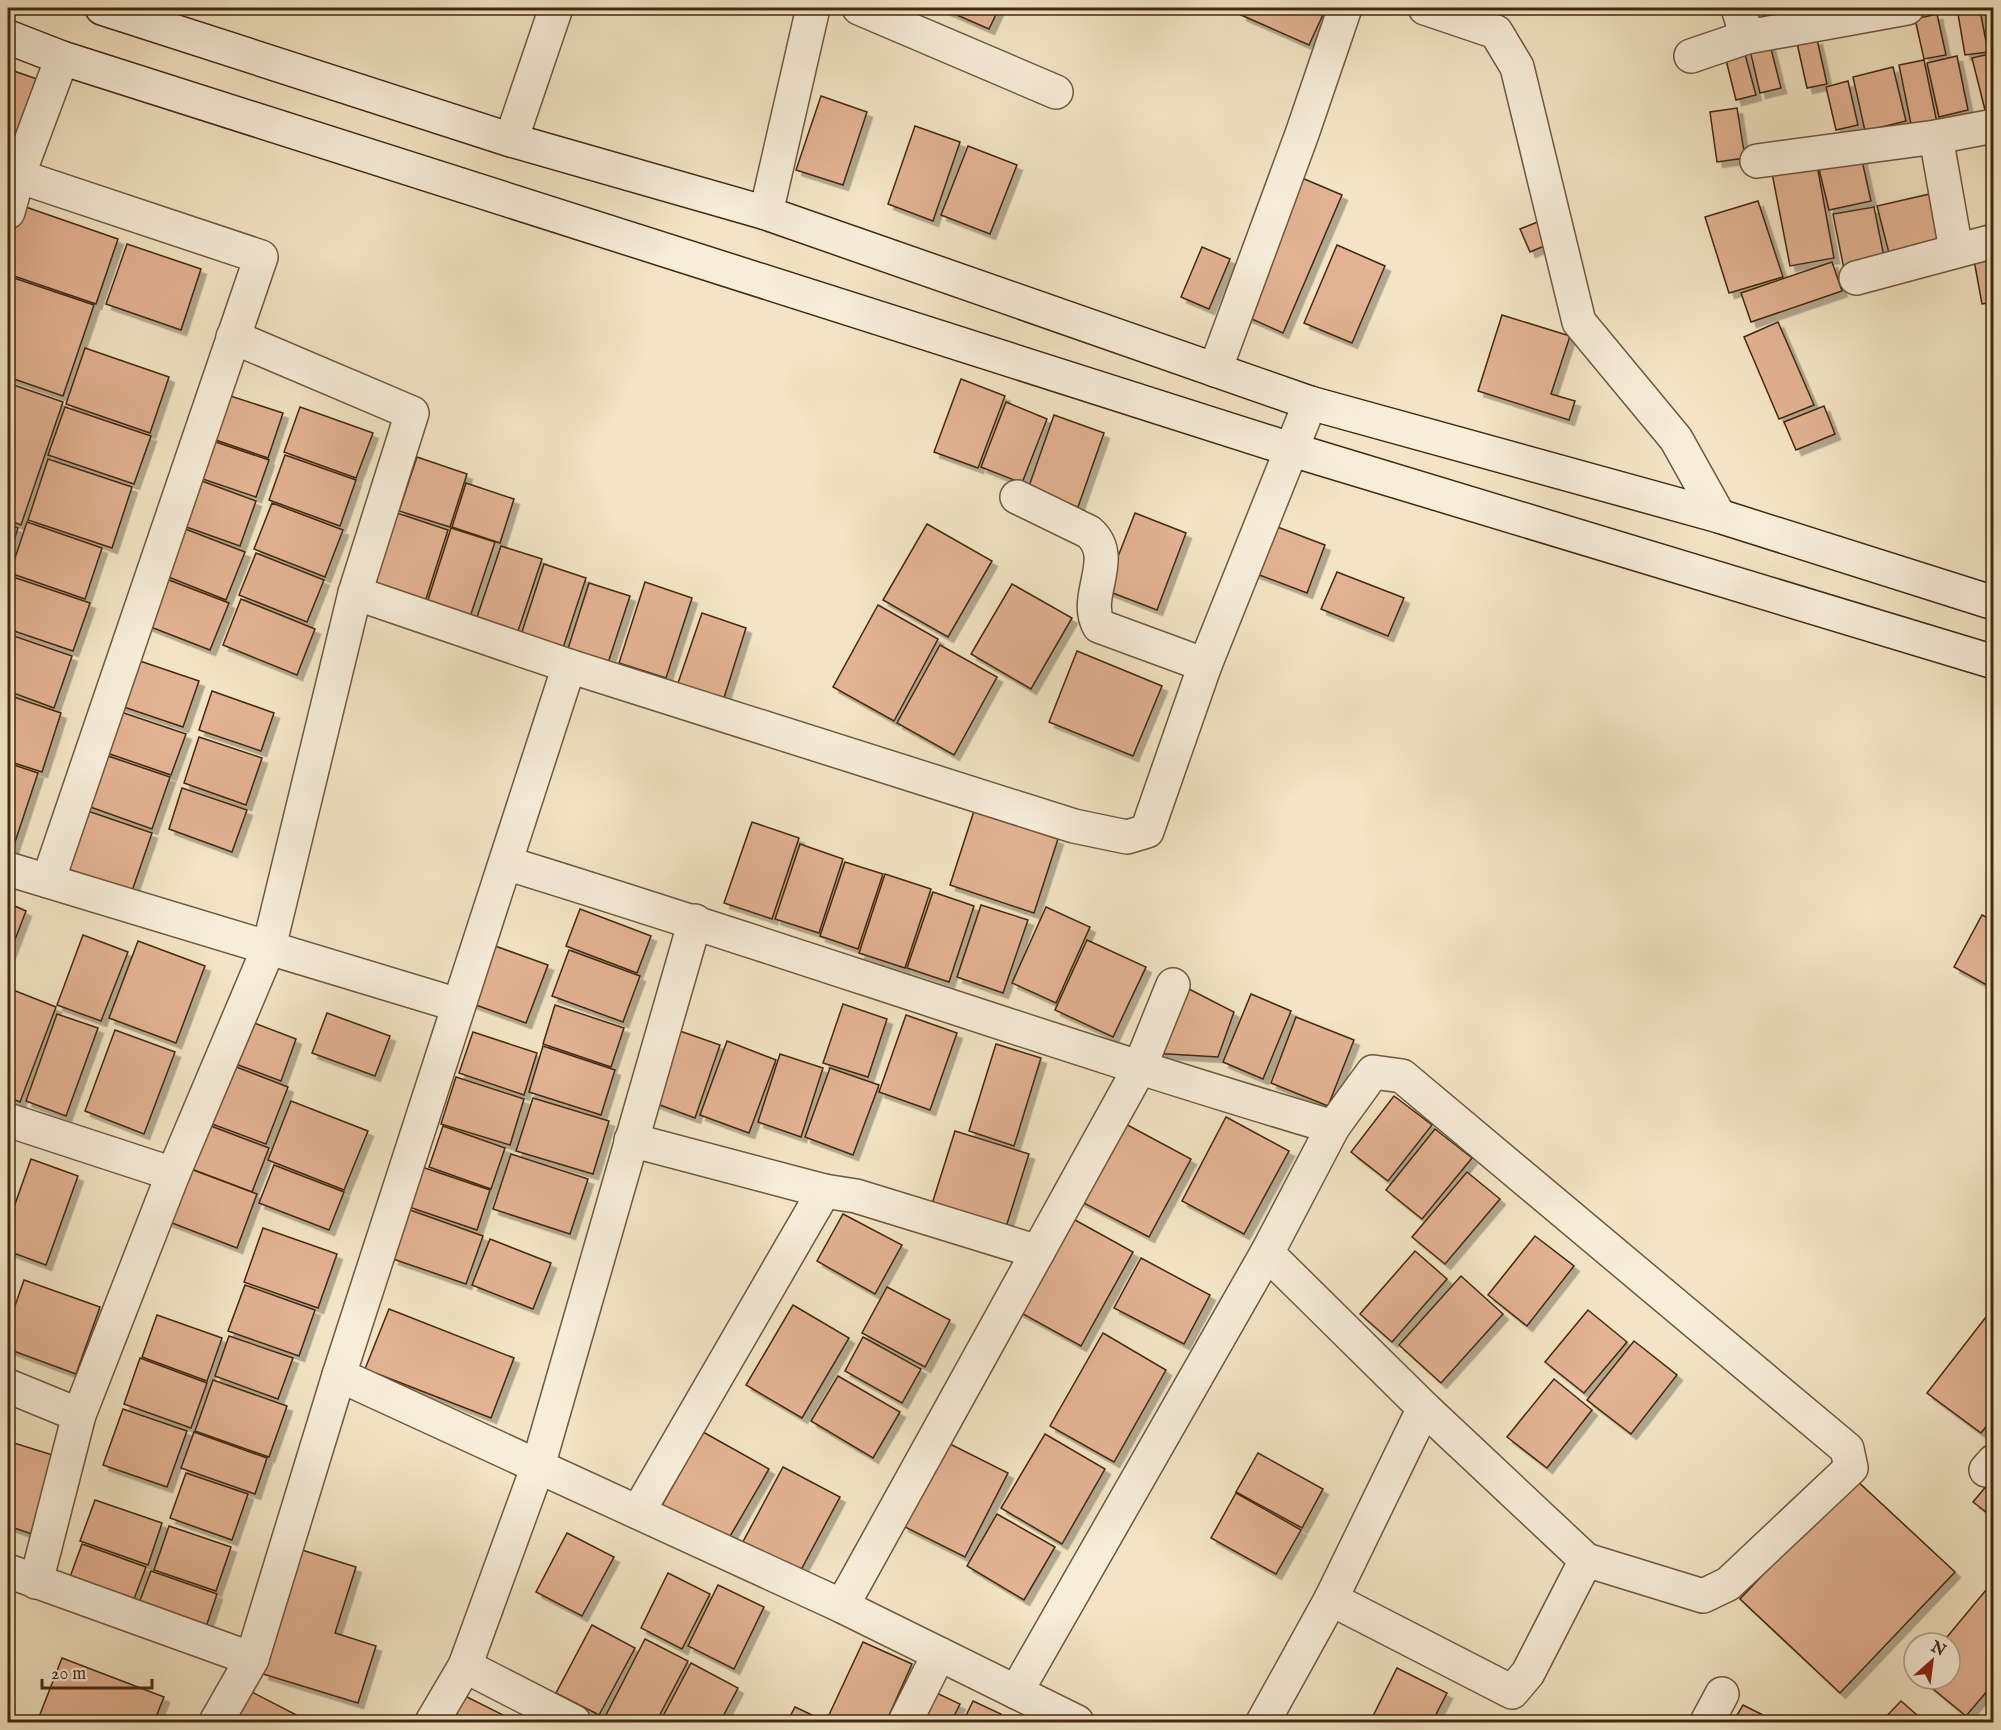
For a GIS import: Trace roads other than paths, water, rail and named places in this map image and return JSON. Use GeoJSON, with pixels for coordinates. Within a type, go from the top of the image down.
{"type":"FeatureCollection","features":[{"type":"Feature","properties":{"kind":"street"},"geometry":{"type":"LineString","coordinates":[[102,8],[511,140],[766,213],[1310,403],[1719,516],[1994,603]]}},
{"type":"Feature","properties":{"kind":"street"},"geometry":{"type":"LineString","coordinates":[[511,140],[556,8]]}},
{"type":"Feature","properties":{"kind":"street"},"geometry":{"type":"LineString","coordinates":[[766,213],[813,8]]}},
{"type":"Feature","properties":{"kind":"street"},"geometry":{"type":"LineString","coordinates":[[859,8],[1056,92]]}},
{"type":"Feature","properties":{"kind":"street"},"geometry":{"type":"LineString","coordinates":[[1215,370],[1302,134],[1345,8]]}},
{"type":"Feature","properties":{"kind":"street"},"geometry":{"type":"LineString","coordinates":[[1425,8],[1496,32],[1517,67],[1579,322],[1677,439],[1719,516]]}},
{"type":"Feature","properties":{"kind":"street"},"geometry":{"type":"LineString","coordinates":[[1691,56],[1742,22],[1907,8]]}},
{"type":"Feature","properties":{"kind":"street"},"geometry":{"type":"LineString","coordinates":[[8,37],[62,58],[1293,450],[1994,662]]}},
{"type":"Feature","properties":{"kind":"street"},"geometry":{"type":"LineString","coordinates":[[8,212],[18,176],[62,58]]}},
{"type":"Feature","properties":{"kind":"street"},"geometry":{"type":"LineString","coordinates":[[1757,161],[1936,137],[1994,126]]}},
{"type":"Feature","properties":{"kind":"street"},"geometry":{"type":"LineString","coordinates":[[1936,137],[1956,250]]}},
{"type":"Feature","properties":{"kind":"street"},"geometry":{"type":"LineString","coordinates":[[18,176],[261,257],[48,881]]}},
{"type":"Feature","properties":{"kind":"street"},"geometry":{"type":"LineString","coordinates":[[1856,278],[1994,241]]}},
{"type":"Feature","properties":{"kind":"street"},"geometry":{"type":"LineString","coordinates":[[233,338],[412,413],[395,458],[355,594],[269,947],[172,1174],[79,1415],[22,1576],[252,1659]]}},
{"type":"Feature","properties":{"kind":"street"},"geometry":{"type":"LineString","coordinates":[[355,594],[569,666],[1074,826],[1127,837],[1147,831],[1205,665],[1310,403]]}},
{"type":"Feature","properties":{"kind":"street"},"geometry":{"type":"LineString","coordinates":[[1017,496],[1089,532],[1097,539],[1102,550],[1093,608],[1099,626],[1205,665]]}},
{"type":"Feature","properties":{"kind":"street"},"geometry":{"type":"LineString","coordinates":[[216,1722],[252,1659],[339,1375],[569,666]]}},
{"type":"Feature","properties":{"kind":"street"},"geometry":{"type":"LineString","coordinates":[[506,863],[694,921],[1139,1069],[1333,1127]]}},
{"type":"Feature","properties":{"kind":"street"},"geometry":{"type":"LineString","coordinates":[[8,868],[458,1005]]}},
{"type":"Feature","properties":{"kind":"street"},"geometry":{"type":"LineString","coordinates":[[432,1722],[465,1666],[538,1466],[694,921]]}},
{"type":"Feature","properties":{"kind":"street"},"geometry":{"type":"LineString","coordinates":[[842,1606],[1139,1069],[1173,986]]}},
{"type":"Feature","properties":{"kind":"street"},"geometry":{"type":"LineString","coordinates":[[1016,1692],[1267,1253],[1333,1127],[1373,1072],[1402,1076],[1847,1449],[1851,1468],[1728,1584],[1703,1596],[1586,1560],[1424,1408],[1267,1253]]}},
{"type":"Feature","properties":{"kind":"street"},"geometry":{"type":"LineString","coordinates":[[8,1120],[172,1174]]}},
{"type":"Feature","properties":{"kind":"street"},"geometry":{"type":"LineString","coordinates":[[631,1140],[824,1191],[856,1196],[1038,1252]]}},
{"type":"Feature","properties":{"kind":"street"},"geometry":{"type":"LineString","coordinates":[[638,1512],[824,1191]]}},
{"type":"Feature","properties":{"kind":"street"},"geometry":{"type":"LineString","coordinates":[[339,1375],[842,1606],[1077,1722]]}},
{"type":"Feature","properties":{"kind":"street"},"geometry":{"type":"LineString","coordinates":[[8,1386],[79,1415]]}},
{"type":"Feature","properties":{"kind":"street"},"geometry":{"type":"LineString","coordinates":[[1263,1722],[1331,1599],[1424,1408]]}},
{"type":"Feature","properties":{"kind":"street"},"geometry":{"type":"LineString","coordinates":[[1331,1599],[1512,1692],[1528,1673],[1586,1560]]}},
{"type":"Feature","properties":{"kind":"street"},"geometry":{"type":"LineString","coordinates":[[905,1722],[939,1654]]}},
{"type":"Feature","properties":{"kind":"street"},"geometry":{"type":"LineString","coordinates":[[465,1666],[574,1722]]}},
{"type":"Feature","properties":{"kind":"street"},"geometry":{"type":"LineString","coordinates":[[1707,1722],[1722,1694]]}}]}
